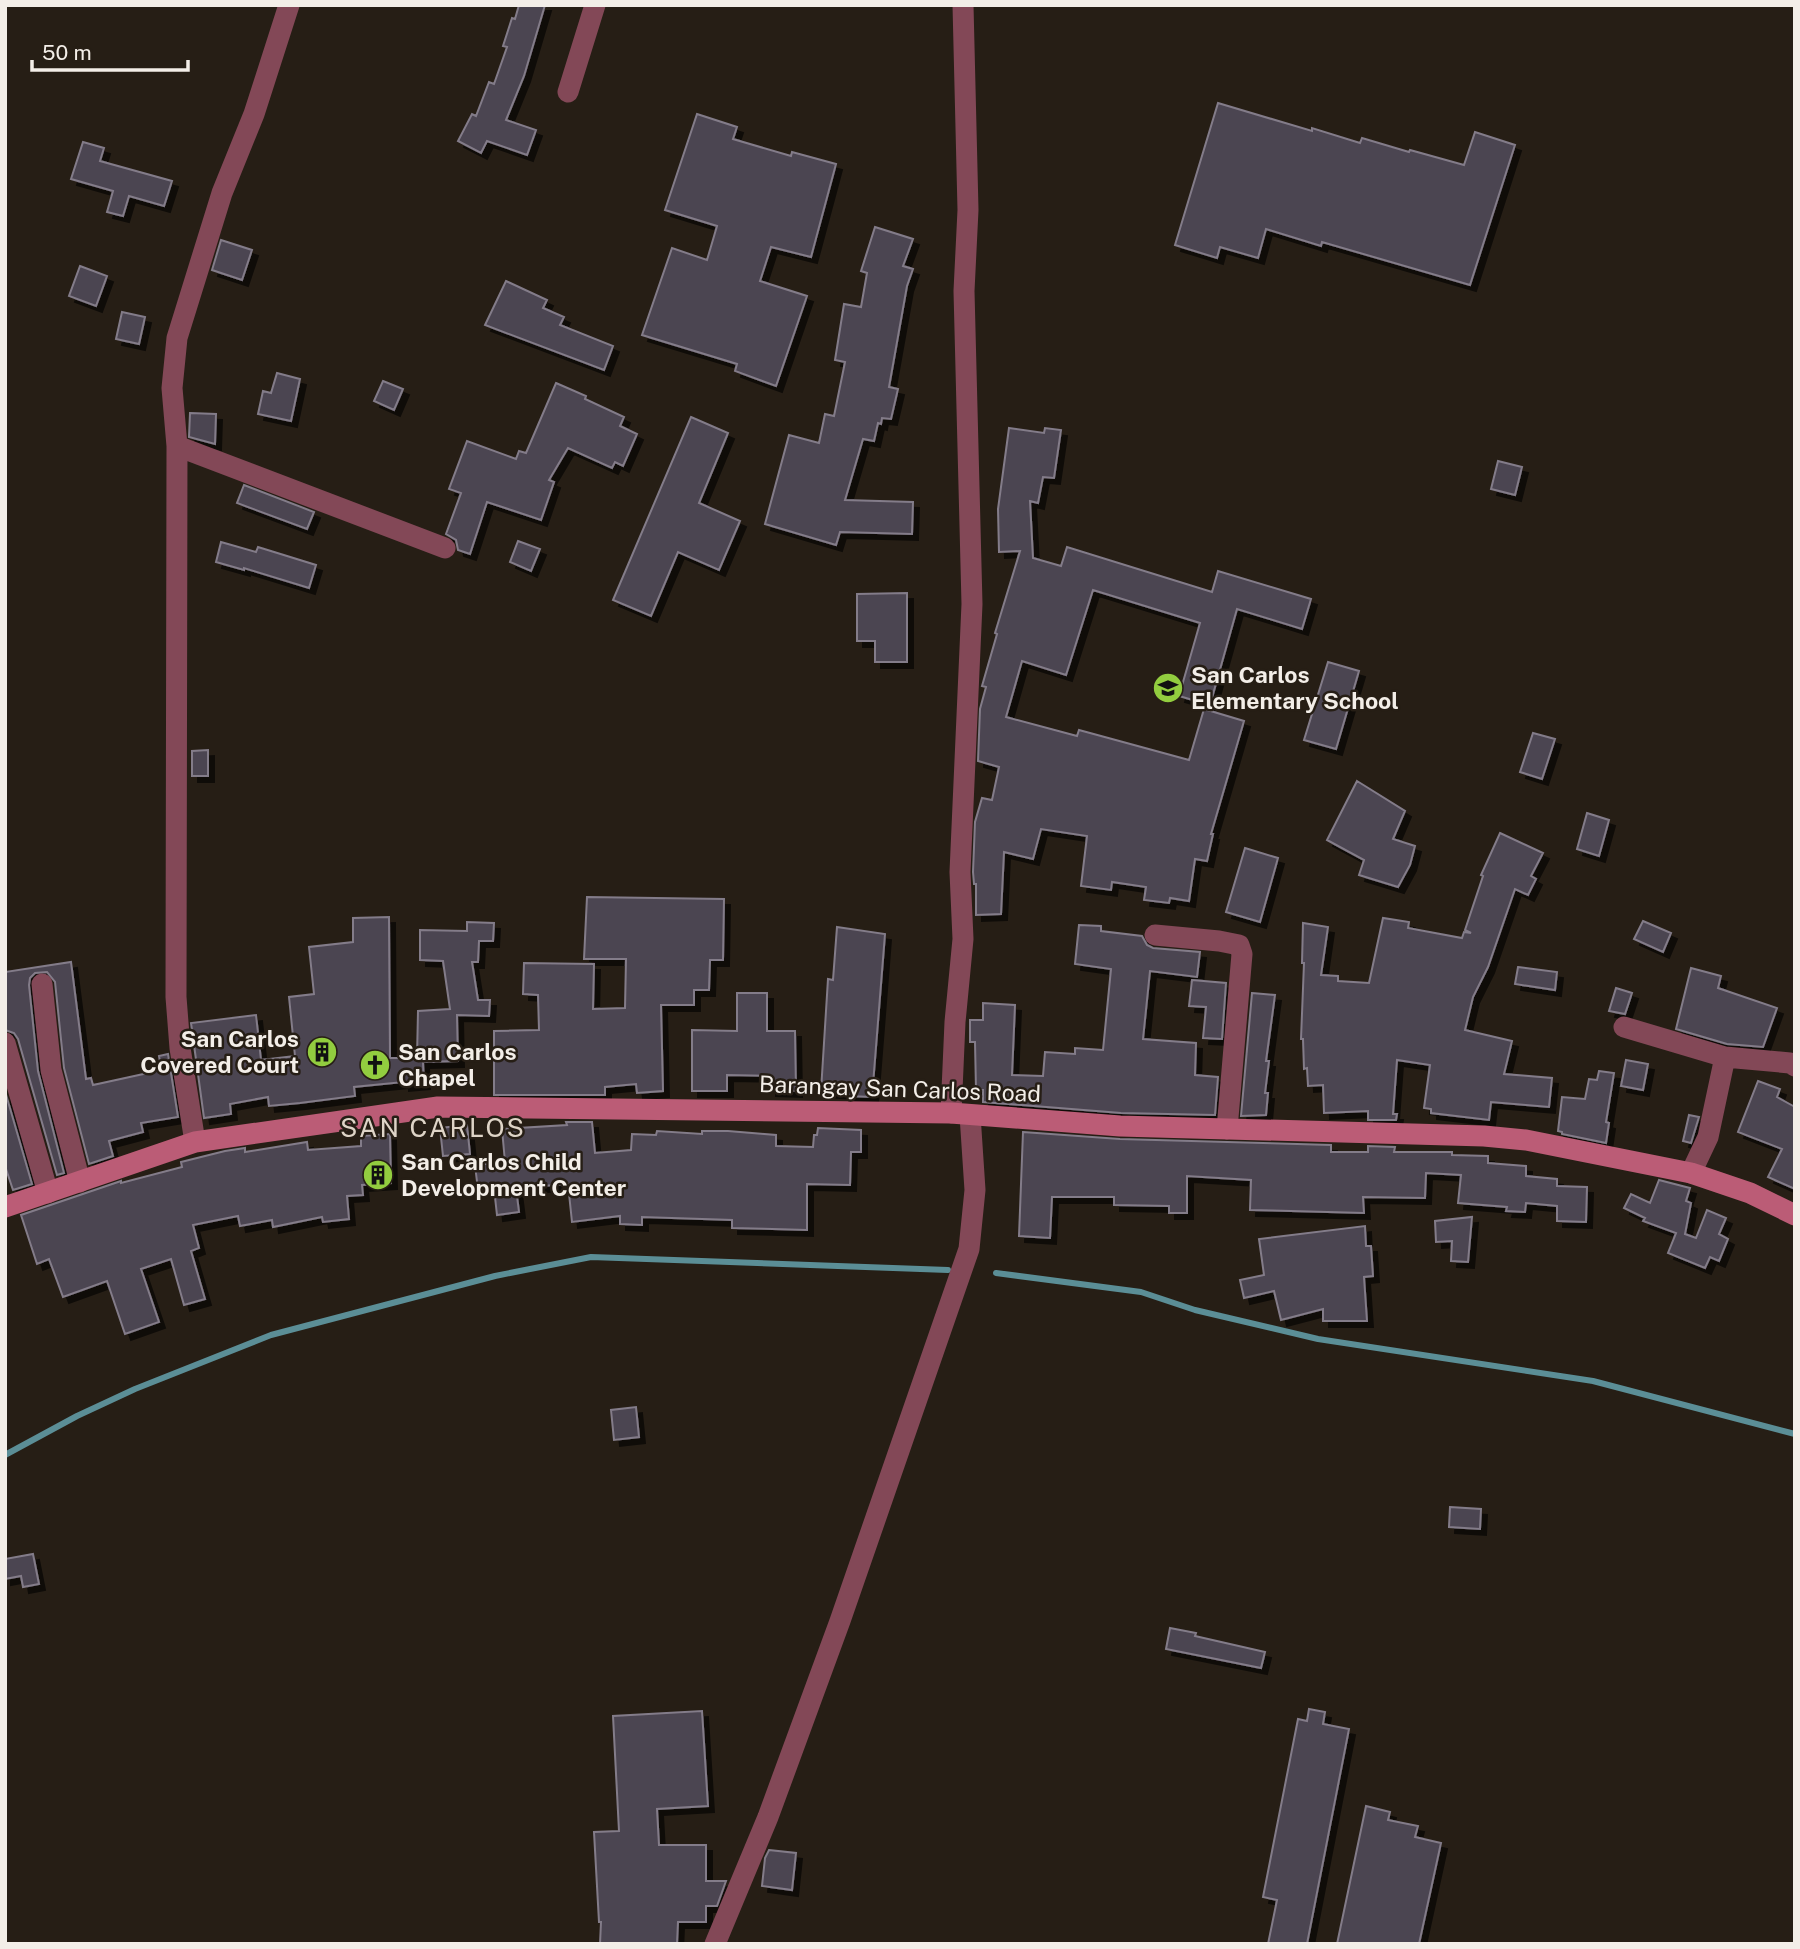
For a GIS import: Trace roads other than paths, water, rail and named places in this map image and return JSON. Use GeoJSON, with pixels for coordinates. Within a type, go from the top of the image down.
{"type":"FeatureCollection","features":[{"type":"Feature","properties":{"kind":"street"},"geometry":{"type":"LineString","coordinates":[[195,1142],[180,1048],[176,997],[177,446],[172,388],[177,338],[222,193],[254,114],[289,5]]}},
{"type":"Feature","properties":{"kind":"street"},"geometry":{"type":"LineString","coordinates":[[568,92],[595,5]]}},
{"type":"Feature","properties":{"kind":"street"},"geometry":{"type":"LineString","coordinates":[[715,1944],[768,1817],[845,1608],[969,1250],[975,1190],[960,1114],[955,1022],[963,939],[960,872],[972,604],[965,304],[968,210],[963,5]]}},
{"type":"Feature","properties":{"kind":"street"},"geometry":{"type":"LineString","coordinates":[[177,446],[445,548]]}},
{"type":"Feature","properties":{"kind":"street"},"geometry":{"type":"LineString","coordinates":[[1155,935],[1239,945],[1242,954],[1227,1129]]}},
{"type":"Feature","properties":{"kind":"street"},"geometry":{"type":"LineString","coordinates":[[42,984],[51,1070],[80,1182]]}},
{"type":"Feature","properties":{"kind":"street"},"geometry":{"type":"LineString","coordinates":[[1624,1027],[1725,1057],[1795,1066]]}},
{"type":"Feature","properties":{"kind":"street"},"geometry":{"type":"LineString","coordinates":[[5,1043],[48,1193]]}},
{"type":"Feature","properties":{"kind":"street"},"geometry":{"type":"LineString","coordinates":[[1691,1173],[1707,1137],[1725,1057]]}},
{"type":"Feature","properties":{"kind":"street","name":"Barangay San Carlos Road"},"geometry":{"type":"LineString","coordinates":[[5,1207],[195,1142],[438,1107],[960,1114],[1120,1126],[1484,1136],[1526,1140],[1691,1173],[1750,1193],[1795,1214]]}},
{"type":"Feature","properties":{"kind":"waterway"},"geometry":{"type":"LineString","coordinates":[[5,1455],[77,1416],[135,1389],[271,1335],[495,1276],[591,1257],[948,1270]]}},
{"type":"Feature","properties":{"kind":"waterway"},"geometry":{"type":"LineString","coordinates":[[996,1273],[1141,1292],[1195,1310],[1318,1339],[1593,1381],[1795,1434]]}},
{"type":"Feature","properties":{"kind":"place","name":"San Carlos Elementary School"},"geometry":{"type":"Point","coordinates":[1168,688]}},
{"type":"Feature","properties":{"kind":"place","name":"San Carlos Covered Court"},"geometry":{"type":"Point","coordinates":[322,1052]}},
{"type":"Feature","properties":{"kind":"place","name":"San Carlos Chapel"},"geometry":{"type":"Point","coordinates":[375,1065]}},
{"type":"Feature","properties":{"kind":"place","name":"San Carlos Child Development Center"},"geometry":{"type":"Point","coordinates":[378,1175]}},
{"type":"Feature","properties":{"kind":"district","name":"SAN CARLOS"},"geometry":{"type":"Point","coordinates":[433,1128]}}]}
